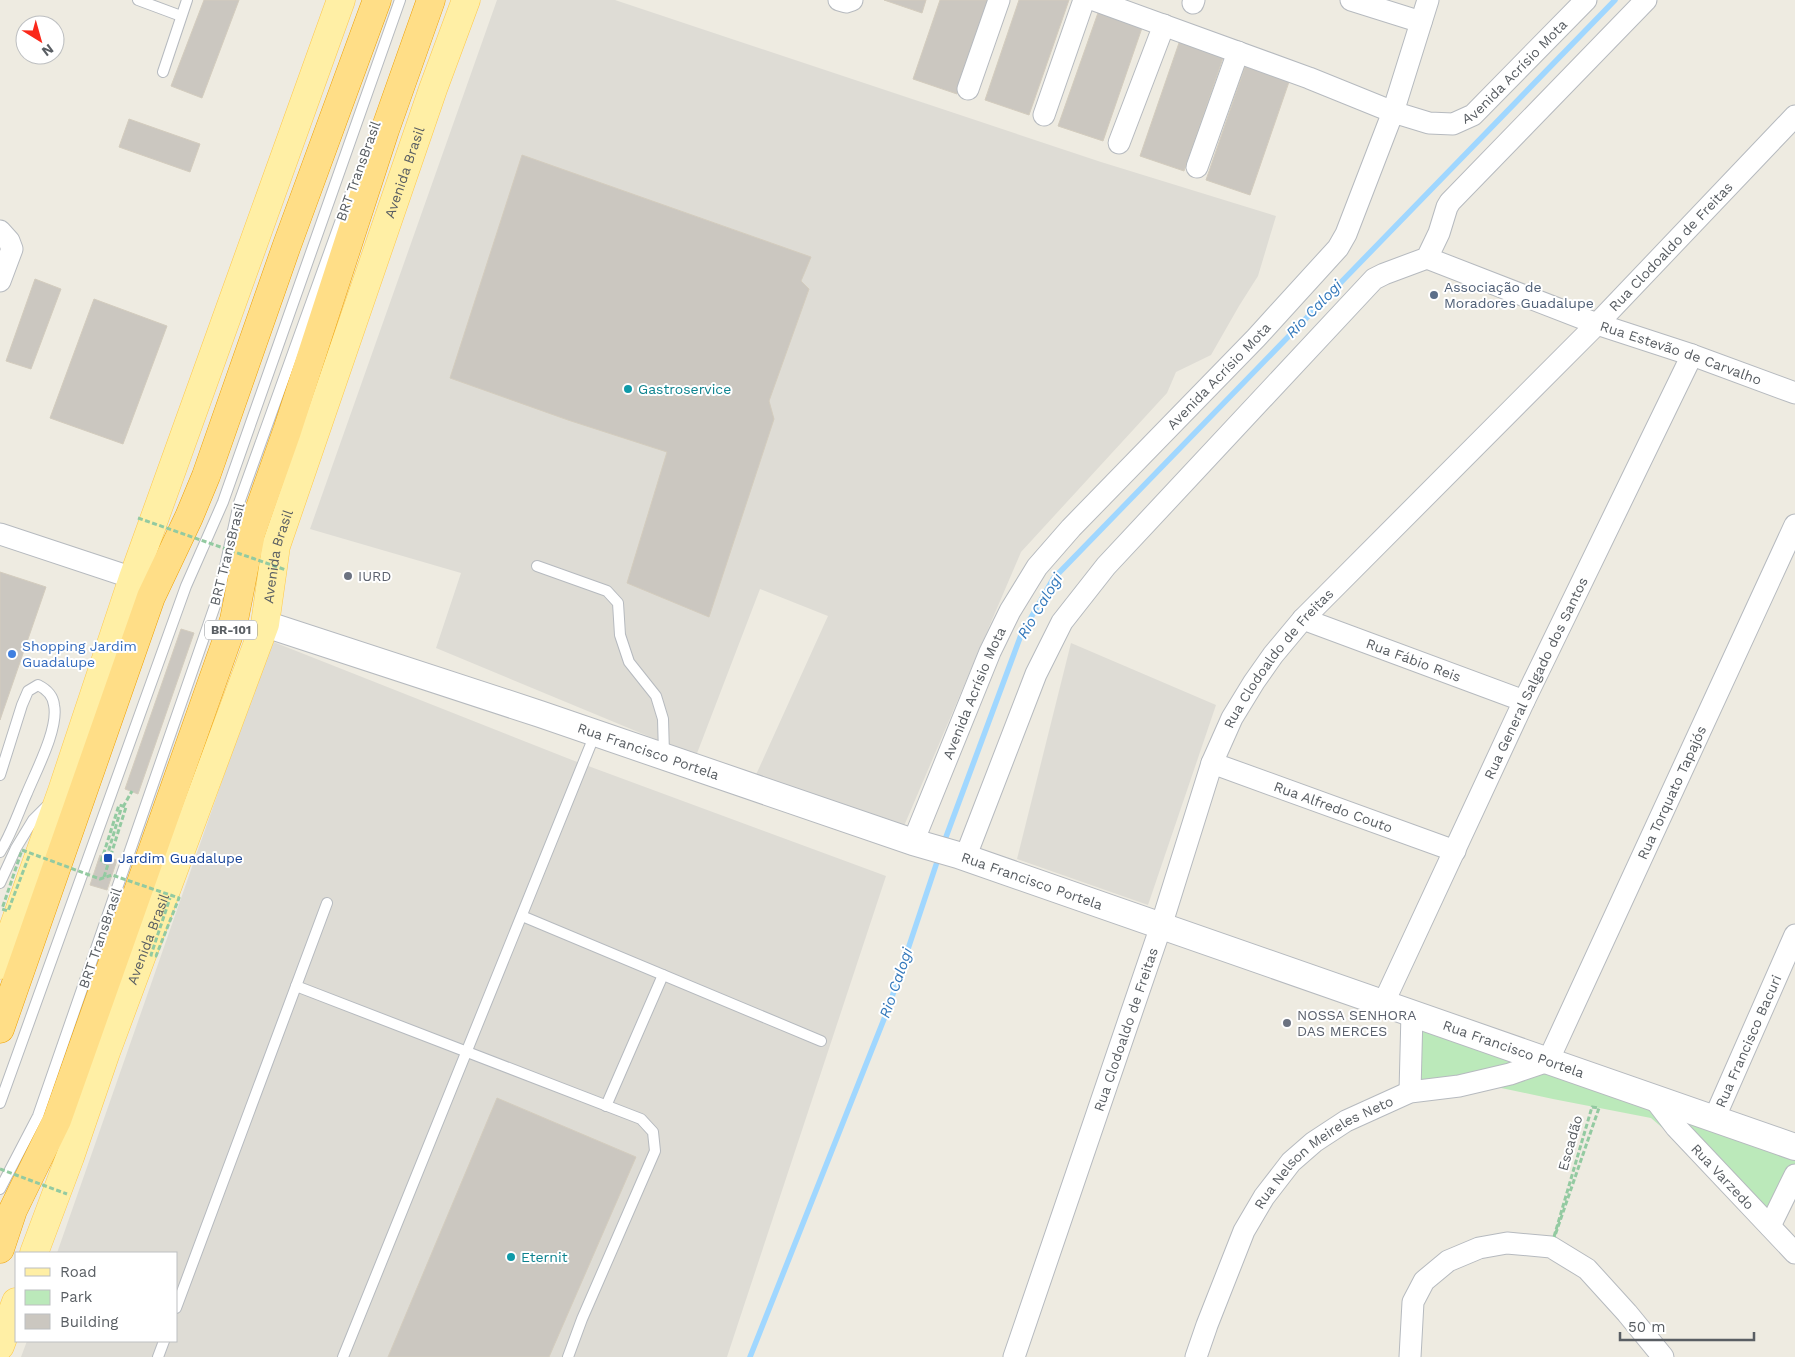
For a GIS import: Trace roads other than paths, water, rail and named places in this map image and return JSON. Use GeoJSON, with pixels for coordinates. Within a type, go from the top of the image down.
{"type":"FeatureCollection","features":[{"type":"Feature","properties":{"kind":"highway"},"geometry":{"type":"LineString","coordinates":[[0,1029],[151,597],[206,476],[287,245],[377,0]]}},
{"type":"Feature","properties":{"kind":"highway","name":"Avenida Brasil"},"geometry":{"type":"LineString","coordinates":[[0,1249],[14,1210],[57,1120],[234,620],[251,533],[290,422],[385,130],[431,0]]}},
{"type":"Feature","properties":{"kind":"main road"},"geometry":{"type":"LineString","coordinates":[[0,965],[62,792],[133,578],[341,0]]}},
{"type":"Feature","properties":{"kind":"main road","name":"Avenida Brasil"},"geometry":{"type":"LineString","coordinates":[[34,1252],[70,1157],[106,1052],[265,624],[276,546],[430,98],[466,0]]}},
{"type":"Feature","properties":{"kind":"main road"},"geometry":{"type":"LineString","coordinates":[[0,1346],[15,1305]]}},
{"type":"Feature","properties":{"kind":"street"},"geometry":{"type":"LineString","coordinates":[[840,0],[846,2],[852,0]]}},
{"type":"Feature","properties":{"kind":"street"},"geometry":{"type":"LineString","coordinates":[[968,89],[999,0]]}},
{"type":"Feature","properties":{"kind":"street"},"geometry":{"type":"LineString","coordinates":[[1044,115],[1084,0]]}},
{"type":"Feature","properties":{"kind":"street"},"geometry":{"type":"LineString","coordinates":[[1094,0],[1309,78],[1393,112],[1428,0]]}},
{"type":"Feature","properties":{"kind":"street"},"geometry":{"type":"LineString","coordinates":[[1351,0],[1421,22]]}},
{"type":"Feature","properties":{"kind":"street","name":"Avenida Acrísio Mota"},"geometry":{"type":"LineString","coordinates":[[917,843],[990,652],[1010,611],[1037,567],[1070,528],[1256,338],[1338,248],[1346,234],[1393,112],[1429,123],[1453,124],[1473,115],[1586,0]]}},
{"type":"Feature","properties":{"kind":"street"},"geometry":{"type":"LineString","coordinates":[[962,857],[1036,674],[1062,622],[1106,566],[1374,280],[1384,274],[1427,258],[1439,233],[1450,202],[1646,0]]}},
{"type":"Feature","properties":{"kind":"street"},"geometry":{"type":"LineString","coordinates":[[1119,143],[1164,25]]}},
{"type":"Feature","properties":{"kind":"street"},"geometry":{"type":"LineString","coordinates":[[1197,167],[1238,52]]}},
{"type":"Feature","properties":{"kind":"street","name":"Rua Clodoaldo de Freitas"},"geometry":{"type":"LineString","coordinates":[[1014,1357],[1161,926],[1212,763],[1232,718],[1254,682],[1302,619],[1596,324],[1795,116]]}},
{"type":"Feature","properties":{"kind":"street"},"geometry":{"type":"LineString","coordinates":[[0,231],[9,241],[12,249],[0,281]]}},
{"type":"Feature","properties":{"kind":"street","name":"Rua Estevão de Carvalho"},"geometry":{"type":"LineString","coordinates":[[1427,258],[1596,324],[1692,355],[1795,393]]}},
{"type":"Feature","properties":{"kind":"street","name":"Rua General Salgado dos Santos"},"geometry":{"type":"LineString","coordinates":[[1383,1004],[1524,701],[1692,355]]}},
{"type":"Feature","properties":{"kind":"street","name":"Rua Torquato Tapajós"},"geometry":{"type":"LineString","coordinates":[[1548,1061],[1795,525]]}},
{"type":"Feature","properties":{"kind":"street"},"geometry":{"type":"LineString","coordinates":[[0,534],[133,578]]}},
{"type":"Feature","properties":{"kind":"street","name":"Rua Fábio Reis"},"geometry":{"type":"LineString","coordinates":[[1302,619],[1524,701]]}},
{"type":"Feature","properties":{"kind":"street","name":"Rua Francisco Portela"},"geometry":{"type":"LineString","coordinates":[[265,624],[540,714],[665,758],[962,857],[1795,1147]]}},
{"type":"Feature","properties":{"kind":"street","name":"Rua Alfredo Couto"},"geometry":{"type":"LineString","coordinates":[[1212,763],[1454,851]]}},
{"type":"Feature","properties":{"kind":"street","name":"Rua Francisco Bacuri"},"geometry":{"type":"LineString","coordinates":[[1714,1119],[1795,935]]}},
{"type":"Feature","properties":{"kind":"street"},"geometry":{"type":"LineString","coordinates":[[1410,1092],[1412,1014]]}},
{"type":"Feature","properties":{"kind":"street","name":"Rua Nelson Meireles Neto"},"geometry":{"type":"LineString","coordinates":[[1196,1357],[1244,1231],[1264,1197],[1292,1162],[1314,1142],[1346,1121],[1410,1092],[1459,1086],[1510,1074],[1548,1061]]}},
{"type":"Feature","properties":{"kind":"street","name":"Rua Varzedo"},"geometry":{"type":"LineString","coordinates":[[1653,1098],[1676,1127],[1795,1253]]}},
{"type":"Feature","properties":{"kind":"street"},"geometry":{"type":"LineString","coordinates":[[1770,1226],[1795,1175]]}},
{"type":"Feature","properties":{"kind":"street"},"geometry":{"type":"LineString","coordinates":[[1410,1357],[1412,1302],[1424,1281],[1448,1261],[1479,1248],[1507,1243],[1551,1248],[1587,1269],[1627,1313],[1663,1357]]}},
{"type":"Feature","properties":{"kind":"lane"},"geometry":{"type":"LineString","coordinates":[[138,0],[181,16]]}},
{"type":"Feature","properties":{"kind":"lane"},"geometry":{"type":"LineString","coordinates":[[163,72],[187,0]]}},
{"type":"Feature","properties":{"kind":"lane","name":"BRT TransBrasil"},"geometry":{"type":"LineString","coordinates":[[0,1103],[186,586],[223,502],[400,0]]}},
{"type":"Feature","properties":{"kind":"lane","name":"BRT TransBrasil"},"geometry":{"type":"LineString","coordinates":[[0,1189],[38,1116],[219,594],[239,503],[353,186]]}},
{"type":"Feature","properties":{"kind":"lane"},"geometry":{"type":"LineString","coordinates":[[537,566],[607,590],[618,603],[620,635],[629,662],[656,696],[663,719],[665,758]]}},
{"type":"Feature","properties":{"kind":"lane"},"geometry":{"type":"LineString","coordinates":[[0,775],[22,705],[28,691],[38,685],[44,688],[51,696],[55,705],[50,739],[12,833],[0,852]]}},
{"type":"Feature","properties":{"kind":"lane"},"geometry":{"type":"LineString","coordinates":[[342,1357],[595,734]]}},
{"type":"Feature","properties":{"kind":"lane"},"geometry":{"type":"LineString","coordinates":[[0,883],[16,848],[33,820],[62,792]]}},
{"type":"Feature","properties":{"kind":"lane"},"geometry":{"type":"LineString","coordinates":[[178,1303],[327,903]]}},
{"type":"Feature","properties":{"kind":"lane"},"geometry":{"type":"LineString","coordinates":[[522,916],[821,1041]]}},
{"type":"Feature","properties":{"kind":"lane"},"geometry":{"type":"LineString","coordinates":[[606,1106],[663,975]]}},
{"type":"Feature","properties":{"kind":"lane"},"geometry":{"type":"LineString","coordinates":[[296,986],[641,1119],[649,1126],[655,1140],[654,1151],[582,1319],[568,1357]]}},
{"type":"Feature","properties":{"kind":"lane"},"geometry":{"type":"LineString","coordinates":[[158,1357],[164,1342]]}},
{"type":"Feature","properties":{"kind":"waterway","name":"Rio Calogi"},"geometry":{"type":"LineString","coordinates":[[943,845],[1021,635],[1053,579],[1615,0]]}},
{"type":"Feature","properties":{"kind":"waterway","name":"Rio Calogi"},"geometry":{"type":"LineString","coordinates":[[750,1357],[888,1009],[939,856]]}},
{"type":"Feature","properties":{"kind":"place","name":"Associação de Moradores Guadalupe"},"geometry":{"type":"Point","coordinates":[1434,295]}},
{"type":"Feature","properties":{"kind":"place","name":"Gastroservice"},"geometry":{"type":"Point","coordinates":[628,389]}},
{"type":"Feature","properties":{"kind":"place","name":"IURD"},"geometry":{"type":"Point","coordinates":[348,576]}},
{"type":"Feature","properties":{"kind":"place","name":"Shopping Jardim Guadalupe"},"geometry":{"type":"Point","coordinates":[12,654]}},
{"type":"Feature","properties":{"kind":"place","name":"Jardim Guadalupe"},"geometry":{"type":"Point","coordinates":[108,858]}},
{"type":"Feature","properties":{"kind":"place","name":"NOSSA SENHORA DAS MERCES"},"geometry":{"type":"Point","coordinates":[1287,1023]}},
{"type":"Feature","properties":{"kind":"place","name":"Eternit"},"geometry":{"type":"Point","coordinates":[511,1257]}}]}
